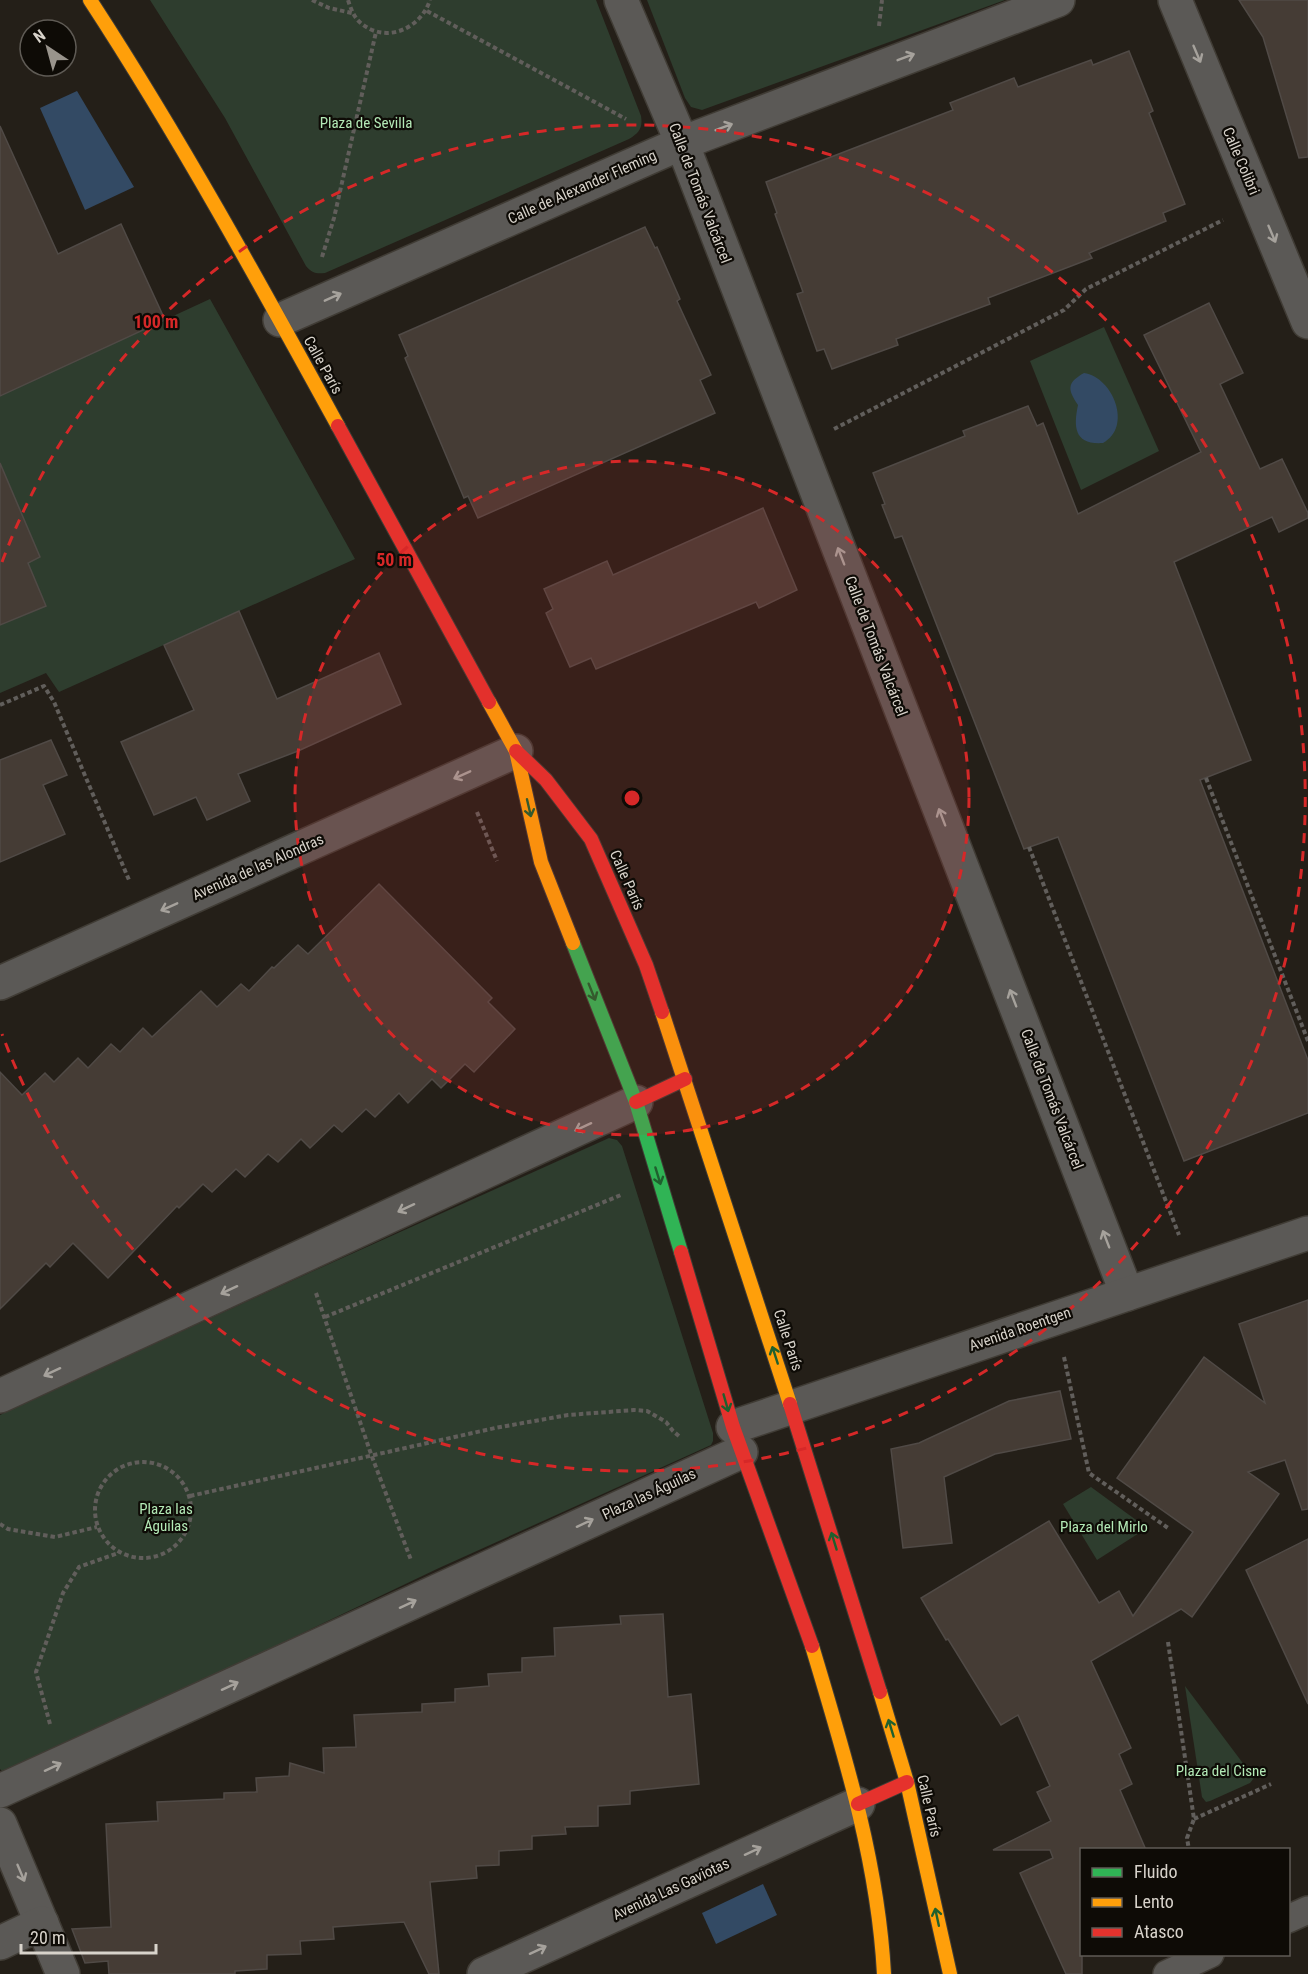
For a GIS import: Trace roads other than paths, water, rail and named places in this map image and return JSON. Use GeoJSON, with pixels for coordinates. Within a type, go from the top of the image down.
{"type":"FeatureCollection","features":[{"type":"Feature","properties":{"kind":"main road","name":"Calle París"},"geometry":{"type":"LineString","coordinates":[[90,0],[181,145],[280,320],[516,751],[541,862],[636,1102],[737,1439],[811,1643],[858,1804],[882,1939],[884,1974]]}},
{"type":"Feature","properties":{"kind":"main road","name":"Calle París"},"geometry":{"type":"LineString","coordinates":[[516,751],[546,780],[591,838],[646,965],[792,1406],[907,1782],[950,1974]]}},
{"type":"Feature","properties":{"kind":"main road"},"geometry":{"type":"LineString","coordinates":[[636,1102],[685,1079]]}},
{"type":"Feature","properties":{"kind":"main road"},"geometry":{"type":"LineString","coordinates":[[858,1804],[907,1782]]}},
{"type":"Feature","properties":{"kind":"street","name":"Calle de Tomás Valcárcel"},"geometry":{"type":"LineString","coordinates":[[621,0],[682,143],[1127,1294]]}},
{"type":"Feature","properties":{"kind":"street","name":"Calle de Alexander Fleming"},"geometry":{"type":"LineString","coordinates":[[280,320],[682,143],[1058,0]]}},
{"type":"Feature","properties":{"kind":"street","name":"Calle Colibri"},"geometry":{"type":"LineString","coordinates":[[1175,0],[1308,322]]}},
{"type":"Feature","properties":{"kind":"street","name":"Avenida de las Alondras"},"geometry":{"type":"LineString","coordinates":[[0,983],[516,751]]}},
{"type":"Feature","properties":{"kind":"street"},"geometry":{"type":"LineString","coordinates":[[0,1396],[636,1102]]}},
{"type":"Feature","properties":{"kind":"street","name":"Avenida Roentgen"},"geometry":{"type":"LineString","coordinates":[[737,1439],[792,1406],[1308,1233]]}},
{"type":"Feature","properties":{"kind":"street","name":"Plaza las Águilas"},"geometry":{"type":"LineString","coordinates":[[0,1791],[425,1597],[737,1439]]}},
{"type":"Feature","properties":{"kind":"street","name":"Avenida Las Gaviotas"},"geometry":{"type":"LineString","coordinates":[[484,1974],[858,1804]]}},
{"type":"Feature","properties":{"kind":"street"},"geometry":{"type":"LineString","coordinates":[[0,1824],[63,1974]]}},
{"type":"Feature","properties":{"kind":"street"},"geometry":{"type":"LineString","coordinates":[[0,1943],[42,1923]]}},
{"type":"Feature","properties":{"kind":"lane"},"geometry":{"type":"LineString","coordinates":[[1290,1918],[1308,1910]]}},
{"type":"Feature","properties":{"kind":"lane"},"geometry":{"type":"LineString","coordinates":[[1167,1974],[1206,1956]]}},
{"type":"Feature","properties":{"kind":"water"},"geometry":{"type":"Polygon","coordinates":[[[77,91],[134,187],[85,210],[40,108],[77,91]]]}},
{"type":"Feature","properties":{"kind":"water"},"geometry":{"type":"Polygon","coordinates":[[[1084,373],[1094,376],[1103,383],[1116,404],[1117,426],[1112,436],[1103,443],[1094,443],[1081,438],[1076,428],[1078,405],[1070,387],[1074,380],[1084,373]]]}},
{"type":"Feature","properties":{"kind":"water"},"geometry":{"type":"Polygon","coordinates":[[[763,1884],[777,1915],[716,1944],[702,1913],[763,1884]]]}},
{"type":"Feature","properties":{"kind":"park label","name":"Plaza de Sevilla"},"geometry":{"type":"Point","coordinates":[366,123]}},
{"type":"Feature","properties":{"kind":"park label","name":"Plaza del Mirlo"},"geometry":{"type":"Point","coordinates":[1104,1527]}},
{"type":"Feature","properties":{"kind":"park label","name":"Plaza del Cisne"},"geometry":{"type":"Point","coordinates":[1221,1771]}}]}
